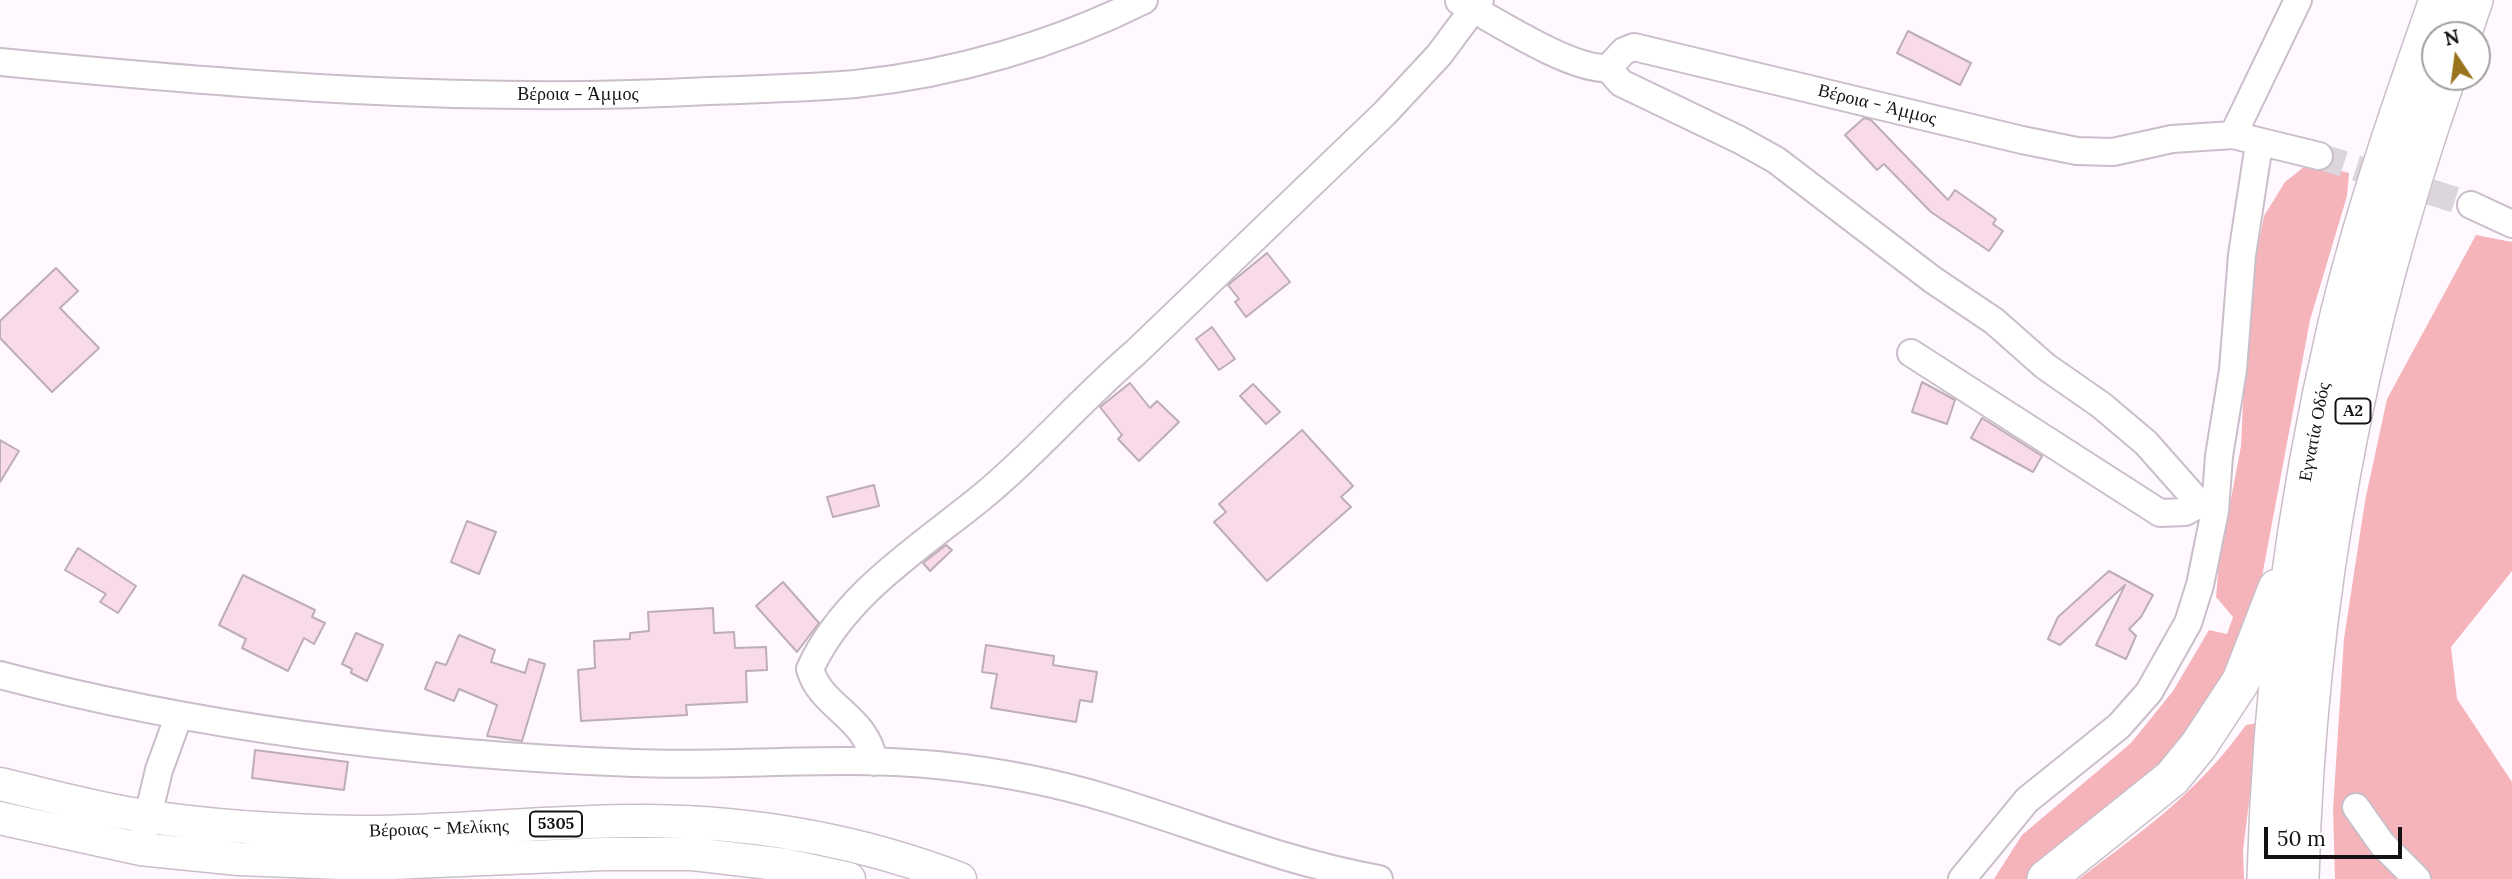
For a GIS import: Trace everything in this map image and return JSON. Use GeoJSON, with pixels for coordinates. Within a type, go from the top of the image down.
{"type":"FeatureCollection","features":[{"type":"Feature","properties":{"kind":"highway","name":"Εγνατία Οδός"},"geometry":{"type":"LineString","coordinates":[[2266,879],[2274,750],[2294,548],[2320,404],[2348,280],[2371,199],[2438,0]]}},
{"type":"Feature","properties":{"kind":"highway"},"geometry":{"type":"LineString","coordinates":[[2467,21],[2474,0]]}},
{"type":"Feature","properties":{"kind":"highway","name":"Εγνατία Οδός"},"geometry":{"type":"LineString","coordinates":[[2300,879],[2308,755],[2328,550],[2354,408],[2388,263],[2443,91]]}},
{"type":"Feature","properties":{"kind":"highway"},"geometry":{"type":"LineString","coordinates":[[2046,879],[2172,778],[2199,745],[2241,681],[2294,548]]}},
{"type":"Feature","properties":{"kind":"highway"},"geometry":{"type":"LineString","coordinates":[[2308,755],[2323,803],[2323,879]]}},
{"type":"Feature","properties":{"kind":"main road","name":"Βέροιας - Μελίκης"},"geometry":{"type":"LineString","coordinates":[[0,784],[145,816],[243,827],[362,832],[601,821],[695,822],[789,832],[839,842],[960,879]]}},
{"type":"Feature","properties":{"kind":"main road","name":"Βέροιας - Μελίκης"},"geometry":{"type":"LineString","coordinates":[[0,818],[140,849],[239,859],[367,864],[603,854],[693,855],[785,865],[849,879]]}},
{"type":"Feature","properties":{"kind":"street","name":"Βέροια - Άμμος"},"geometry":{"type":"LineString","coordinates":[[0,62],[341,92],[615,97],[857,83],[962,65],[1099,23],[1144,0]]}},
{"type":"Feature","properties":{"kind":"street"},"geometry":{"type":"LineString","coordinates":[[2233,135],[2298,0]]}},
{"type":"Feature","properties":{"kind":"street"},"geometry":{"type":"LineString","coordinates":[[874,762],[869,738],[821,690],[810,669],[838,622],[892,568],[977,501],[1033,451],[1094,389],[1385,113],[1439,55],[1470,3],[1577,62],[1595,69],[1608,68],[1620,83],[1776,160],[1933,280],[1994,321],[2045,366],[2101,405],[2146,443],[2207,508]]}},
{"type":"Feature","properties":{"kind":"street","name":"Βέροια - Άμμος"},"geometry":{"type":"LineString","coordinates":[[1608,68],[1625,51],[1634,47],[1650,49],[2008,137],[2077,151],[2113,152],[2172,139],[2233,135],[2259,144],[2319,156]]}},
{"type":"Feature","properties":{"kind":"street"},"geometry":{"type":"LineString","coordinates":[[1962,879],[2027,800],[2119,726],[2149,692],[2188,623],[2200,585],[2207,508],[2219,456],[2233,370],[2242,255],[2259,144]]}},
{"type":"Feature","properties":{"kind":"street"},"geometry":{"type":"LineString","coordinates":[[2471,205],[2511,221]]}},
{"type":"Feature","properties":{"kind":"street"},"geometry":{"type":"LineString","coordinates":[[1911,353],[2160,513],[2207,508]]}},
{"type":"Feature","properties":{"kind":"street"},"geometry":{"type":"LineString","coordinates":[[0,675],[69,693],[179,715],[488,756],[639,764],[874,762],[937,765],[1049,783],[1306,862],[1379,879]]}},
{"type":"Feature","properties":{"kind":"street"},"geometry":{"type":"LineString","coordinates":[[140,849],[145,816],[179,715]]}},
{"type":"Feature","properties":{"kind":"street"},"geometry":{"type":"LineString","coordinates":[[2356,807],[2382,844],[2417,879]]}},
{"type":"Feature","properties":{"kind":"shaded area"},"geometry":{"type":"Polygon","coordinates":[[[2309,163],[2349,173],[2347,196],[2310,320],[2261,582],[2241,653],[2191,742],[2030,879],[1994,879],[2022,835],[2131,743],[2173,691],[2209,630],[2227,634],[2233,617],[2216,597],[2219,562],[2241,446],[2248,298],[2264,216],[2285,182],[2309,163]]]}},
{"type":"Feature","properties":{"kind":"shaded area"},"geometry":{"type":"Polygon","coordinates":[[[2476,235],[2512,242],[2512,571],[2451,647],[2457,699],[2512,782],[2512,879],[2335,879],[2333,809],[2344,639],[2365,501],[2387,399],[2476,235]]]}},
{"type":"Feature","properties":{"kind":"shaded area"},"geometry":{"type":"Polygon","coordinates":[[[2259,723],[2243,850],[2244,879],[2079,879],[2189,791],[2246,725],[2259,723]]]}},
{"type":"Feature","properties":{"kind":"building"},"geometry":{"type":"Polygon","coordinates":[[[1908,31],[1971,63],[1960,85],[1897,53],[1908,31]]]}},
{"type":"Feature","properties":{"kind":"building"},"geometry":{"type":"Polygon","coordinates":[[[1864,118],[1871,120],[1948,200],[1955,190],[1996,219],[1993,224],[2003,231],[1989,251],[1931,212],[1884,164],[1877,170],[1845,135],[1864,118]]]}},
{"type":"Feature","properties":{"kind":"building"},"geometry":{"type":"Polygon","coordinates":[[[1267,253],[1290,282],[1246,317],[1235,302],[1239,299],[1228,285],[1267,253]]]}},
{"type":"Feature","properties":{"kind":"building"},"geometry":{"type":"Polygon","coordinates":[[[56,268],[78,291],[60,308],[99,348],[52,392],[0,338],[0,321],[56,268]]]}},
{"type":"Feature","properties":{"kind":"building"},"geometry":{"type":"Polygon","coordinates":[[[1212,327],[1235,359],[1219,370],[1196,339],[1212,327]]]}},
{"type":"Feature","properties":{"kind":"building"},"geometry":{"type":"Polygon","coordinates":[[[1922,382],[1955,400],[1947,424],[1912,412],[1922,382]]]}},
{"type":"Feature","properties":{"kind":"building"},"geometry":{"type":"Polygon","coordinates":[[[1130,383],[1150,408],[1157,401],[1179,422],[1139,461],[1118,439],[1122,435],[1100,407],[1130,383]]]}},
{"type":"Feature","properties":{"kind":"building"},"geometry":{"type":"Polygon","coordinates":[[[1253,384],[1280,412],[1266,424],[1240,396],[1253,384]]]}},
{"type":"Feature","properties":{"kind":"building"},"geometry":{"type":"Polygon","coordinates":[[[1982,418],[2042,456],[2033,472],[1971,438],[1982,418]]]}},
{"type":"Feature","properties":{"kind":"building"},"geometry":{"type":"Polygon","coordinates":[[[1302,430],[1353,486],[1341,497],[1351,507],[1267,581],[1214,522],[1226,512],[1219,504],[1302,430]]]}},
{"type":"Feature","properties":{"kind":"building"},"geometry":{"type":"Polygon","coordinates":[[[0,440],[19,451],[0,482],[0,440]]]}},
{"type":"Feature","properties":{"kind":"building"},"geometry":{"type":"Polygon","coordinates":[[[874,485],[879,506],[833,517],[827,497],[874,485]]]}},
{"type":"Feature","properties":{"kind":"building"},"geometry":{"type":"Polygon","coordinates":[[[467,521],[496,532],[479,574],[451,562],[467,521]]]}},
{"type":"Feature","properties":{"kind":"building"},"geometry":{"type":"Polygon","coordinates":[[[946,545],[952,550],[930,571],[923,563],[946,545]]]}},
{"type":"Feature","properties":{"kind":"building"},"geometry":{"type":"Polygon","coordinates":[[[78,548],[136,586],[118,613],[100,602],[106,594],[65,570],[78,548]]]}},
{"type":"Feature","properties":{"kind":"building"},"geometry":{"type":"Polygon","coordinates":[[[2109,571],[2153,595],[2141,617],[2129,629],[2136,636],[2126,659],[2096,645],[2125,585],[2060,645],[2048,639],[2058,617],[2109,571]]]}},
{"type":"Feature","properties":{"kind":"building"},"geometry":{"type":"Polygon","coordinates":[[[243,575],[315,610],[312,617],[325,623],[314,644],[304,638],[288,671],[242,648],[246,639],[219,625],[243,575]]]}},
{"type":"Feature","properties":{"kind":"building"},"geometry":{"type":"Polygon","coordinates":[[[783,582],[819,623],[797,652],[756,606],[783,582]]]}},
{"type":"Feature","properties":{"kind":"building"},"geometry":{"type":"Polygon","coordinates":[[[713,608],[714,633],[734,632],[735,648],[766,647],[767,670],[746,671],[747,702],[686,705],[687,715],[581,721],[578,670],[595,668],[594,641],[630,639],[630,633],[649,631],[648,612],[713,608]]]}},
{"type":"Feature","properties":{"kind":"building"},"geometry":{"type":"Polygon","coordinates":[[[356,633],[383,645],[367,681],[351,673],[352,669],[342,664],[356,633]]]}},
{"type":"Feature","properties":{"kind":"building"},"geometry":{"type":"Polygon","coordinates":[[[459,635],[495,650],[491,662],[525,673],[529,659],[545,664],[522,741],[487,736],[497,705],[459,689],[454,701],[425,689],[436,662],[446,665],[459,635]]]}},
{"type":"Feature","properties":{"kind":"building"},"geometry":{"type":"Polygon","coordinates":[[[986,645],[1054,656],[1053,665],[1097,672],[1092,702],[1080,700],[1076,722],[991,708],[997,674],[982,672],[986,645]]]}},
{"type":"Feature","properties":{"kind":"building"},"geometry":{"type":"Polygon","coordinates":[[[255,750],[348,762],[344,790],[252,778],[255,750]]]}},
{"type":"Feature","properties":{"kind":"tunnel"},"geometry":{"type":"LineString","coordinates":[[2319,156],[2471,205]]}}]}
